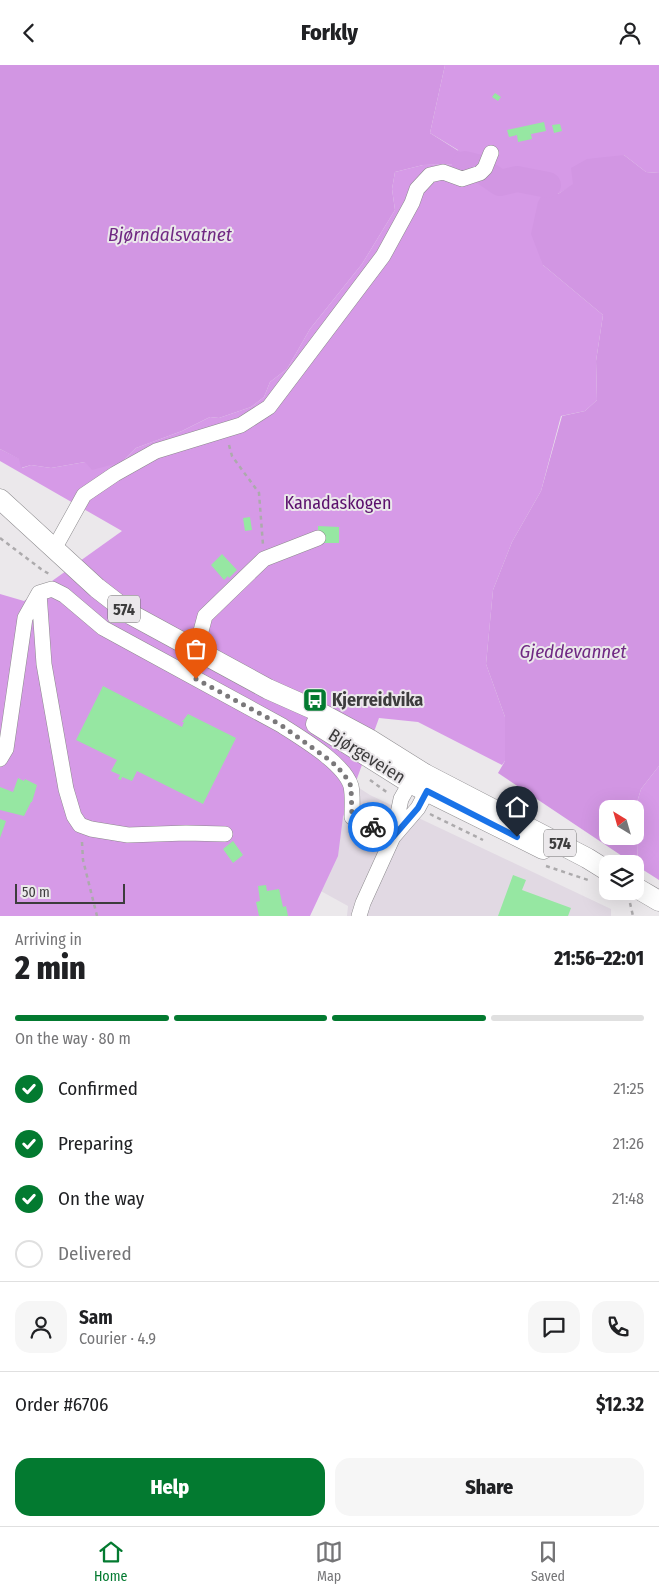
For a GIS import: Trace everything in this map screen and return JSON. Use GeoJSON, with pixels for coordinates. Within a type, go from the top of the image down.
{"type":"FeatureCollection","features":[{"type":"Feature","properties":{"kind":"main road","name":"Bjørgeveien"},"geometry":{"type":"LineString","coordinates":[[0,499],[97,588],[132,615],[268,689],[319,726],[421,783],[578,866],[599,872]]}},
{"type":"Feature","properties":{"kind":"main road","name":"Bjørgeveien"},"geometry":{"type":"LineString","coordinates":[[421,783],[588,858],[599,865]]}},
{"type":"Feature","properties":{"kind":"main road"},"geometry":{"type":"LineString","coordinates":[[644,897],[659,901]]}},
{"type":"Feature","properties":{"kind":"street"},"geometry":{"type":"LineString","coordinates":[[54,549],[84,495],[156,451],[241,425],[269,407],[383,256],[412,203],[417,189],[430,175],[443,172],[462,179],[483,171],[491,153]]}},
{"type":"Feature","properties":{"kind":"street"},"geometry":{"type":"LineString","coordinates":[[196,650],[206,616],[264,559],[318,538]]}},
{"type":"Feature","properties":{"kind":"street","name":"Bjørgeveien"},"geometry":{"type":"LineString","coordinates":[[39,593],[52,589],[64,595],[104,628],[281,725],[305,741],[344,774],[351,786],[352,817],[393,837]]}},
{"type":"Feature","properties":{"kind":"street"},"geometry":{"type":"LineString","coordinates":[[0,759],[6,749],[25,618],[39,593]]}},
{"type":"Feature","properties":{"kind":"street"},"geometry":{"type":"LineString","coordinates":[[39,593],[47,683],[66,789],[74,816],[80,825],[91,829],[128,835],[226,834]]}},
{"type":"Feature","properties":{"kind":"street"},"geometry":{"type":"LineString","coordinates":[[359,916],[393,837],[402,799],[421,783]]}},
{"type":"Feature","properties":{"kind":"path"},"geometry":{"type":"LineString","coordinates":[[226,430],[232,456],[259,493],[264,559]]}},
{"type":"Feature","properties":{"kind":"path"},"geometry":{"type":"LineString","coordinates":[[0,538],[41,569]]}},
{"type":"Feature","properties":{"kind":"path"},"geometry":{"type":"LineString","coordinates":[[80,825],[83,860],[98,916]]}},
{"type":"Feature","properties":{"kind":"path"},"geometry":{"type":"LineString","coordinates":[[631,900],[630,905],[633,916]]}},
{"type":"Feature","properties":{"kind":"shaded area"},"geometry":{"type":"Polygon","coordinates":[[[247,716],[370,795],[611,909],[611,916],[347,916],[348,906],[61,748],[247,716]]]}},
{"type":"Feature","properties":{"kind":"green space","name":"Kanadaskogen"},"geometry":{"type":"Polygon","coordinates":[[[445,65],[659,65],[659,173],[646,172],[624,155],[558,194],[548,186],[543,265],[603,315],[596,361],[597,400],[585,411],[561,416],[541,491],[512,542],[493,590],[486,664],[505,717],[505,761],[502,765],[418,722],[379,718],[343,817],[338,856],[310,916],[0,916],[0,594],[24,601],[122,531],[0,461],[0,449],[20,459],[22,468],[31,465],[51,468],[85,462],[122,462],[136,448],[182,431],[210,417],[219,418],[251,407],[264,397],[270,382],[287,369],[310,329],[362,264],[395,210],[392,189],[395,172],[423,165],[460,164],[458,150],[430,133],[445,65]]]}},
{"type":"Feature","properties":{"kind":"green space"},"geometry":{"type":"Polygon","coordinates":[[[659,766],[659,880],[644,870],[644,855],[637,855],[638,845],[644,845],[644,800],[638,800],[641,789],[659,766]]]}},
{"type":"Feature","properties":{"kind":"water","name":"Bjørndalsvatnet"},"geometry":{"type":"Polygon","coordinates":[[[0,65],[445,65],[430,133],[465,155],[465,164],[423,165],[395,172],[392,189],[395,210],[362,264],[310,329],[287,369],[270,382],[264,397],[251,407],[219,418],[210,417],[182,431],[136,448],[122,462],[92,470],[85,462],[51,468],[31,465],[21,468],[19,459],[0,449],[0,65]]]}},
{"type":"Feature","properties":{"kind":"water","name":"Gjeddevannet"},"geometry":{"type":"Polygon","coordinates":[[[624,155],[646,172],[659,173],[659,766],[641,789],[638,800],[599,800],[599,841],[498,773],[505,761],[505,717],[486,664],[493,590],[512,542],[541,491],[562,416],[585,411],[597,400],[596,361],[603,315],[543,265],[531,234],[538,202],[548,185],[558,194],[573,184],[571,168],[587,159],[624,155]]]}},
{"type":"Feature","properties":{"kind":"water","name":"Gjeddevannet"},"geometry":{"type":"Polygon","coordinates":[[[606,845],[638,845],[637,855],[621,855],[606,845]]]}},
{"type":"Feature","properties":{"kind":"building"},"geometry":{"type":"Polygon","coordinates":[[[495,93],[501,97],[498,101],[492,97],[495,93]]]}},
{"type":"Feature","properties":{"kind":"building"},"geometry":{"type":"Polygon","coordinates":[[[544,122],[546,131],[531,134],[532,139],[518,142],[517,135],[509,137],[507,130],[544,122]]]}},
{"type":"Feature","properties":{"kind":"building"},"geometry":{"type":"Polygon","coordinates":[[[560,124],[562,131],[554,133],[552,125],[560,124]]]}},
{"type":"Feature","properties":{"kind":"building"},"geometry":{"type":"Polygon","coordinates":[[[250,517],[252,530],[245,531],[243,518],[250,517]]]}},
{"type":"Feature","properties":{"kind":"building"},"geometry":{"type":"Polygon","coordinates":[[[318,526],[339,527],[339,543],[322,543],[318,533],[318,526]]]}},
{"type":"Feature","properties":{"kind":"building"},"geometry":{"type":"Polygon","coordinates":[[[222,554],[237,570],[224,580],[211,565],[222,554]]]}},
{"type":"Feature","properties":{"kind":"building"},"geometry":{"type":"Polygon","coordinates":[[[103,686],[182,727],[184,722],[182,722],[188,714],[236,738],[203,804],[137,771],[132,781],[122,777],[121,780],[118,779],[120,775],[111,771],[117,760],[76,740],[103,686]]]}},
{"type":"Feature","properties":{"kind":"building"},"geometry":{"type":"Polygon","coordinates":[[[18,778],[37,785],[32,802],[24,816],[0,810],[0,787],[13,792],[18,778]]]}},
{"type":"Feature","properties":{"kind":"building"},"geometry":{"type":"Polygon","coordinates":[[[0,819],[6,821],[0,838],[0,819]]]}},
{"type":"Feature","properties":{"kind":"building"},"geometry":{"type":"Polygon","coordinates":[[[233,841],[243,855],[233,863],[223,849],[233,841]]]}},
{"type":"Feature","properties":{"kind":"building"},"geometry":{"type":"Polygon","coordinates":[[[513,875],[526,880],[522,890],[571,908],[568,916],[498,916],[513,875]]]}},
{"type":"Feature","properties":{"kind":"building"},"geometry":{"type":"Polygon","coordinates":[[[266,885],[267,891],[279,889],[283,907],[286,906],[288,916],[259,916],[256,902],[260,901],[258,886],[266,885]]]}},
{"type":"Feature","properties":{"kind":"waterway"},"geometry":{"type":"LineString","coordinates":[[465,164],[477,167],[500,183],[517,179],[548,185]]}},
{"type":"Feature","properties":{"kind":"way so far"},"geometry":{"type":"LineString","coordinates":[[196,679],[281,725],[332,762],[344,774],[351,786],[352,817],[373,827]]}},
{"type":"Feature","properties":{"kind":"place","name":"Kjerreidvika"},"geometry":{"type":"Point","coordinates":[315,700]}},
{"type":"Feature","properties":{"kind":"route"},"geometry":{"type":"LineString","coordinates":[[373,827],[393,837],[418,808],[427,791],[517,837]]}}]}
